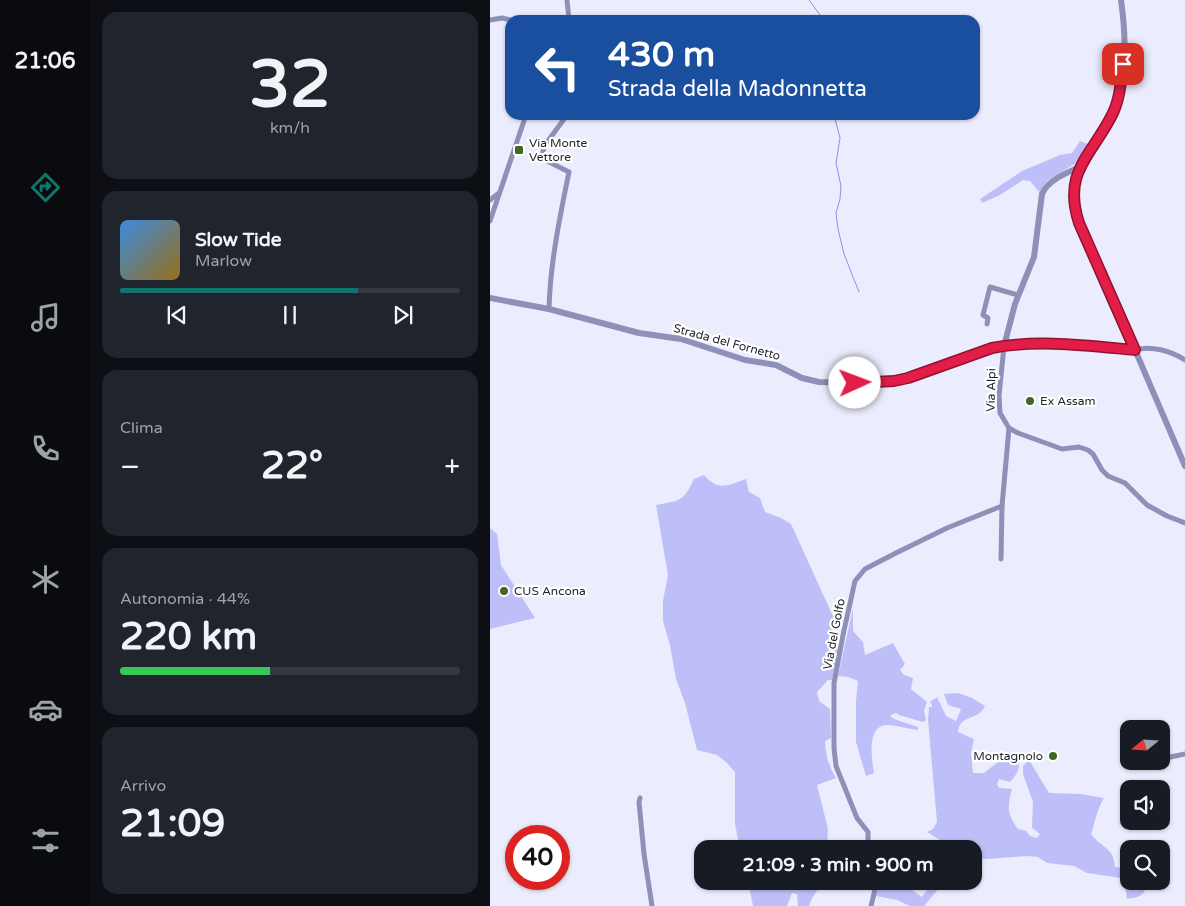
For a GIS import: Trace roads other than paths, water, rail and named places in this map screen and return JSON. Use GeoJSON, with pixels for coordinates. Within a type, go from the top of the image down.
{"type":"FeatureCollection","features":[{"type":"Feature","properties":{"kind":"street"},"geometry":{"type":"LineString","coordinates":[[567,0],[568,15]]}},
{"type":"Feature","properties":{"kind":"street"},"geometry":{"type":"LineString","coordinates":[[1122,0],[1124,35],[1120,89],[1114,112],[1080,167],[1074,188],[1074,208],[1185,466]]}},
{"type":"Feature","properties":{"kind":"street"},"geometry":{"type":"LineString","coordinates":[[490,20],[505,19]]}},
{"type":"Feature","properties":{"kind":"street"},"geometry":{"type":"LineString","coordinates":[[490,221],[524,120]]}},
{"type":"Feature","properties":{"kind":"street"},"geometry":{"type":"LineString","coordinates":[[549,309],[549,292],[554,253],[569,172],[541,158],[545,145],[563,120]]}},
{"type":"Feature","properties":{"kind":"street","name":"Via Alpi"},"geometry":{"type":"LineString","coordinates":[[1009,428],[1000,413],[1004,346],[1018,295],[1034,257],[1044,189],[1054,180],[1080,167]]}},
{"type":"Feature","properties":{"kind":"street"},"geometry":{"type":"LineString","coordinates":[[490,200],[500,193]]}},
{"type":"Feature","properties":{"kind":"street"},"geometry":{"type":"LineString","coordinates":[[987,324],[988,318],[983,315],[990,287],[1018,295]]}},
{"type":"Feature","properties":{"kind":"street","name":"Strada del Fornetto"},"geometry":{"type":"LineString","coordinates":[[490,298],[549,309],[639,333],[681,339],[745,360],[776,365],[802,378],[819,382],[870,383],[894,381],[908,378],[992,348],[1004,346],[1042,344],[1135,350]]}},
{"type":"Feature","properties":{"kind":"street"},"geometry":{"type":"LineString","coordinates":[[1135,350],[1151,348],[1177,355],[1185,360]]}},
{"type":"Feature","properties":{"kind":"street"},"geometry":{"type":"LineString","coordinates":[[1001,558],[1002,506],[1009,428],[1062,449],[1079,447],[1088,450],[1094,454],[1102,470],[1108,476],[1132,488],[1147,506],[1185,523]]}},
{"type":"Feature","properties":{"kind":"street","name":"Via del Golfo"},"geometry":{"type":"LineString","coordinates":[[868,840],[868,832],[857,818],[836,766],[834,748],[834,682],[856,581],[865,569],[896,553],[947,528],[1002,506]]}},
{"type":"Feature","properties":{"kind":"street"},"geometry":{"type":"LineString","coordinates":[[1170,757],[1185,754]]}},
{"type":"Feature","properties":{"kind":"street"},"geometry":{"type":"LineString","coordinates":[[640,798],[644,854],[652,906]]}},
{"type":"Feature","properties":{"kind":"street"},"geometry":{"type":"LineString","coordinates":[[871,906],[875,890]]}},
{"type":"Feature","properties":{"kind":"waterway"},"geometry":{"type":"LineString","coordinates":[[809,0],[820,15]]}},
{"type":"Feature","properties":{"kind":"waterway"},"geometry":{"type":"LineString","coordinates":[[835,120],[840,138],[836,163],[841,186],[836,213],[838,229],[844,254],[859,292]]}},
{"type":"Feature","properties":{"kind":"place","name":"Via Monte Vettore"},"geometry":{"type":"Point","coordinates":[519,150]}},
{"type":"Feature","properties":{"kind":"place","name":"Ex Assam"},"geometry":{"type":"Point","coordinates":[1030,401]}},
{"type":"Feature","properties":{"kind":"place","name":"CUS Ancona"},"geometry":{"type":"Point","coordinates":[504,591]}},
{"type":"Feature","properties":{"kind":"place","name":"Montagnolo"},"geometry":{"type":"Point","coordinates":[1053,756]}}]}
